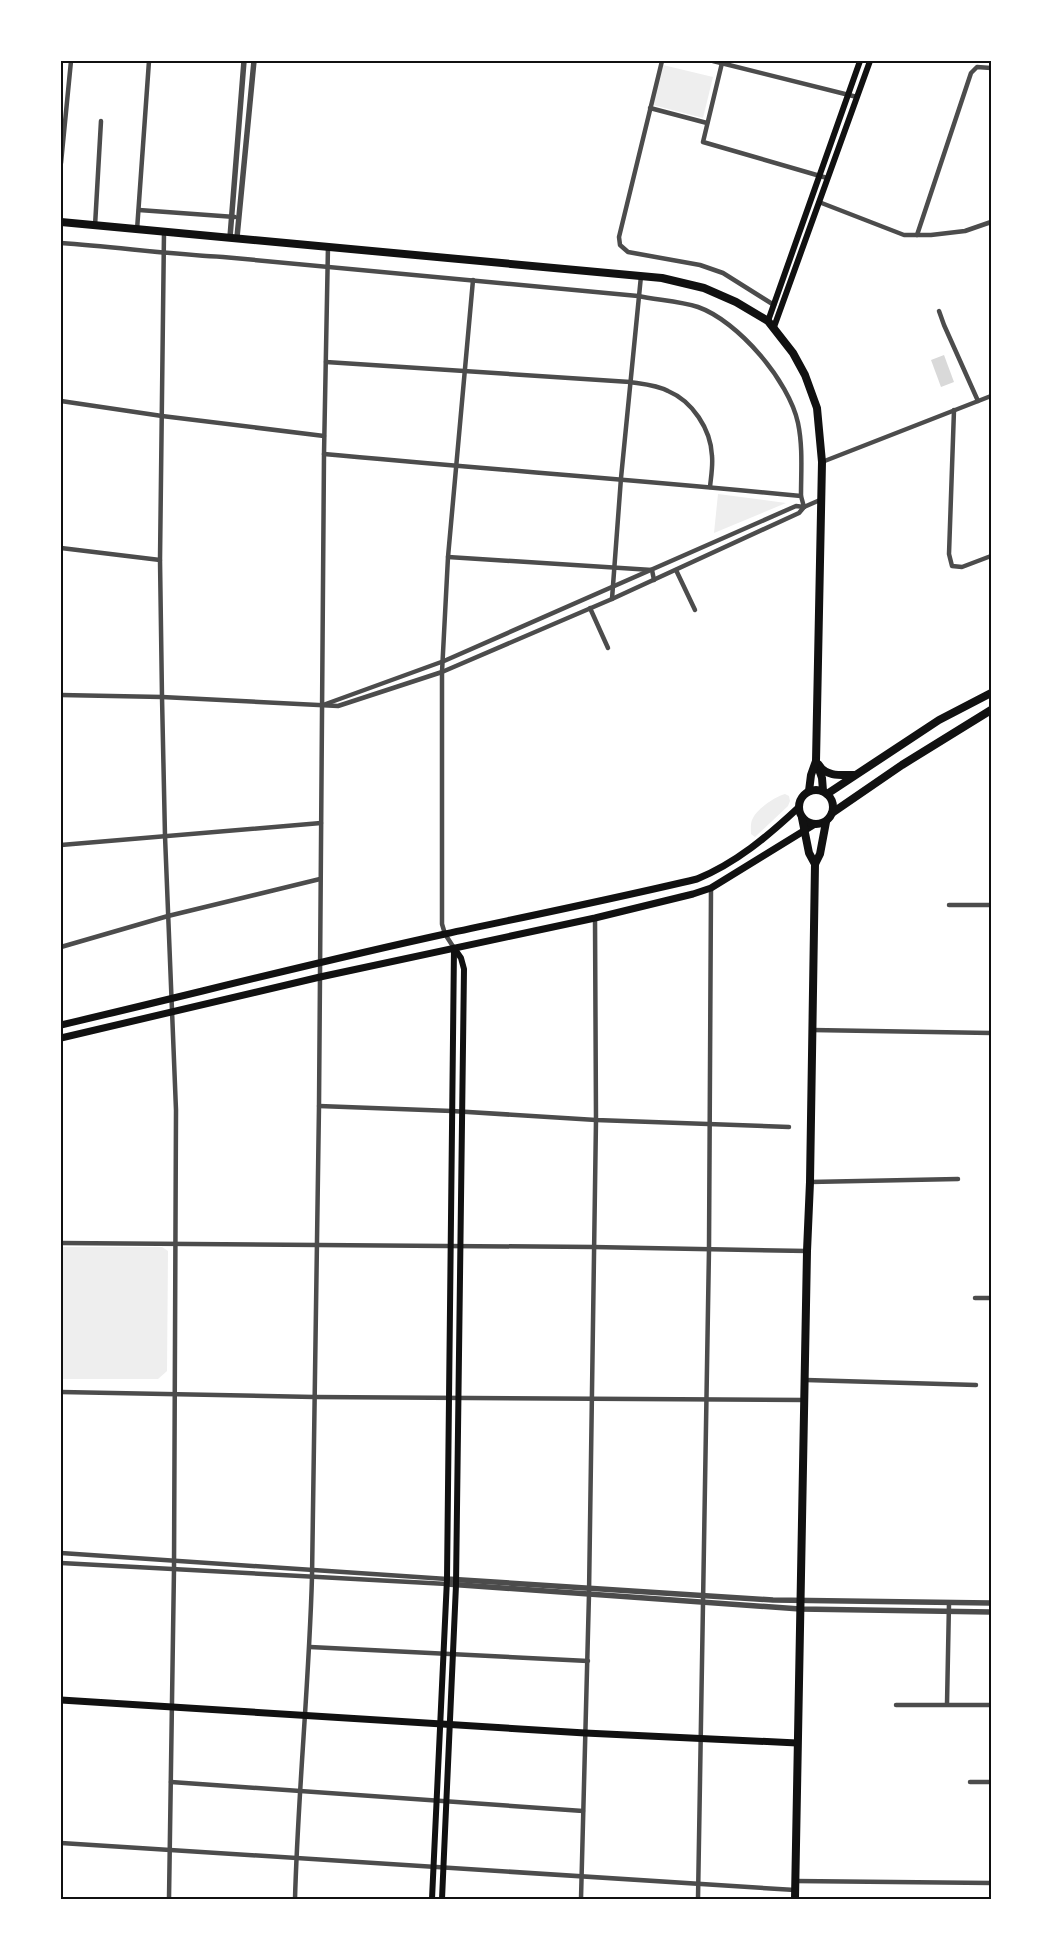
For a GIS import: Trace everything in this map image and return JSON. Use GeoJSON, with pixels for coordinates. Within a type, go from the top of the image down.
{"type":"FeatureCollection","features":[{"type":"Feature","properties":{"kind":"highway"},"geometry":{"type":"LineString","coordinates":[[61,222],[662,278],[704,288],[736,302],[771,324],[793,353],[805,375],[817,408],[822,462],[816,762],[811,776],[809,791],[802,797],[798,808],[802,818],[809,853],[815,864]]}},
{"type":"Feature","properties":{"kind":"highway"},"geometry":{"type":"LineString","coordinates":[[809,791],[825,792],[938,720],[991,693]]}},
{"type":"Feature","properties":{"kind":"highway"},"geometry":{"type":"LineString","coordinates":[[795,1899],[815,864],[820,854],[826,822],[832,813],[910,760],[991,710]]}},
{"type":"Feature","properties":{"kind":"highway"},"geometry":{"type":"LineString","coordinates":[[816,762],[821,769],[829,774],[854,775]]}},
{"type":"Feature","properties":{"kind":"highway"},"geometry":{"type":"LineString","coordinates":[[816,762],[825,792],[833,803],[832,813]]}},
{"type":"Feature","properties":{"kind":"highway"},"geometry":{"type":"LineString","coordinates":[[802,818],[815,824],[826,822]]}},
{"type":"Feature","properties":{"kind":"main road"},"geometry":{"type":"LineString","coordinates":[[771,324],[774,305],[860,61]]}},
{"type":"Feature","properties":{"kind":"main road"},"geometry":{"type":"LineString","coordinates":[[771,324],[819,202],[870,61]]}},
{"type":"Feature","properties":{"kind":"main road"},"geometry":{"type":"LineString","coordinates":[[61,1026],[445,934],[590,904],[697,879],[712,873],[746,852],[786,821],[798,808]]}},
{"type":"Feature","properties":{"kind":"main road"},"geometry":{"type":"LineString","coordinates":[[61,1038],[320,977],[594,918],[693,894],[711,888],[815,824]]}},
{"type":"Feature","properties":{"kind":"main road"},"geometry":{"type":"LineString","coordinates":[[432,1899],[447,1582],[454,948]]}},
{"type":"Feature","properties":{"kind":"main road"},"geometry":{"type":"LineString","coordinates":[[442,1899],[457,1582],[460,1398],[464,969],[461,958],[454,948]]}},
{"type":"Feature","properties":{"kind":"main road"},"geometry":{"type":"LineString","coordinates":[[61,1700],[585,1733],[798,1743]]}},
{"type":"Feature","properties":{"kind":"street"},"geometry":{"type":"LineString","coordinates":[[61,163],[71,61]]}},
{"type":"Feature","properties":{"kind":"street"},"geometry":{"type":"LineString","coordinates":[[137,230],[149,61]]}},
{"type":"Feature","properties":{"kind":"street"},"geometry":{"type":"LineString","coordinates":[[234,237],[231,217],[244,61]]}},
{"type":"Feature","properties":{"kind":"street"},"geometry":{"type":"LineString","coordinates":[[234,237],[240,218],[254,61]]}},
{"type":"Feature","properties":{"kind":"street"},"geometry":{"type":"LineString","coordinates":[[662,61],[619,237],[620,245],[628,252],[700,265],[722,273],[774,305]]}},
{"type":"Feature","properties":{"kind":"street"},"geometry":{"type":"LineString","coordinates":[[713,61],[857,97]]}},
{"type":"Feature","properties":{"kind":"street"},"geometry":{"type":"LineString","coordinates":[[722,63],[703,142],[827,178]]}},
{"type":"Feature","properties":{"kind":"street"},"geometry":{"type":"LineString","coordinates":[[917,235],[971,73],[977,68],[991,68]]}},
{"type":"Feature","properties":{"kind":"street"},"geometry":{"type":"LineString","coordinates":[[650,108],[708,123]]}},
{"type":"Feature","properties":{"kind":"street"},"geometry":{"type":"LineString","coordinates":[[96,226],[101,121]]}},
{"type":"Feature","properties":{"kind":"street"},"geometry":{"type":"LineString","coordinates":[[819,202],[904,235],[965,231],[991,222]]}},
{"type":"Feature","properties":{"kind":"street"},"geometry":{"type":"LineString","coordinates":[[139,210],[240,218]]}},
{"type":"Feature","properties":{"kind":"street"},"geometry":{"type":"LineString","coordinates":[[164,232],[160,560],[165,836],[176,1110],[176,1395],[169,1899]]}},
{"type":"Feature","properties":{"kind":"street"},"geometry":{"type":"LineString","coordinates":[[61,243],[145,250],[164,254],[223,257],[638,296],[698,307],[718,316],[737,331],[763,360],[789,399],[798,421],[802,446],[801,496],[804,506]]}},
{"type":"Feature","properties":{"kind":"street"},"geometry":{"type":"LineString","coordinates":[[295,1899],[310,1647],[312,1577],[316,1245],[320,1106],[324,436],[328,246]]}},
{"type":"Feature","properties":{"kind":"street"},"geometry":{"type":"LineString","coordinates":[[612,599],[621,478],[641,276]]}},
{"type":"Feature","properties":{"kind":"street"},"geometry":{"type":"LineString","coordinates":[[454,948],[445,934],[442,915],[442,672],[448,557],[473,280]]}},
{"type":"Feature","properties":{"kind":"street"},"geometry":{"type":"LineString","coordinates":[[939,310],[978,401]]}},
{"type":"Feature","properties":{"kind":"street"},"geometry":{"type":"LineString","coordinates":[[326,362],[630,382],[669,391],[689,405],[702,423],[709,439],[712,455],[710,487]]}},
{"type":"Feature","properties":{"kind":"street"},"geometry":{"type":"LineString","coordinates":[[822,462],[991,396]]}},
{"type":"Feature","properties":{"kind":"street"},"geometry":{"type":"LineString","coordinates":[[61,401],[162,416],[324,436]]}},
{"type":"Feature","properties":{"kind":"street"},"geometry":{"type":"LineString","coordinates":[[954,410],[949,554],[952,566],[962,567],[991,556]]}},
{"type":"Feature","properties":{"kind":"street"},"geometry":{"type":"LineString","coordinates":[[324,454],[621,478],[801,496]]}},
{"type":"Feature","properties":{"kind":"street"},"geometry":{"type":"LineString","coordinates":[[322,705],[444,661],[796,506],[804,506],[820,500]]}},
{"type":"Feature","properties":{"kind":"street"},"geometry":{"type":"LineString","coordinates":[[61,695],[162,697],[338,706],[442,672],[676,570],[798,513],[804,506]]}},
{"type":"Feature","properties":{"kind":"street"},"geometry":{"type":"LineString","coordinates":[[61,548],[160,560]]}},
{"type":"Feature","properties":{"kind":"street"},"geometry":{"type":"LineString","coordinates":[[448,557],[652,570]]}},
{"type":"Feature","properties":{"kind":"street"},"geometry":{"type":"LineString","coordinates":[[652,570],[654,580]]}},
{"type":"Feature","properties":{"kind":"street"},"geometry":{"type":"LineString","coordinates":[[676,570],[695,610]]}},
{"type":"Feature","properties":{"kind":"street"},"geometry":{"type":"LineString","coordinates":[[590,608],[608,648]]}},
{"type":"Feature","properties":{"kind":"street"},"geometry":{"type":"LineString","coordinates":[[61,845],[321,823]]}},
{"type":"Feature","properties":{"kind":"street"},"geometry":{"type":"LineString","coordinates":[[61,947],[168,916],[320,880]]}},
{"type":"Feature","properties":{"kind":"street"},"geometry":{"type":"LineString","coordinates":[[698,1899],[702,1739],[702,1595],[710,1249],[711,888]]}},
{"type":"Feature","properties":{"kind":"street"},"geometry":{"type":"LineString","coordinates":[[949,905],[991,906]]}},
{"type":"Feature","properties":{"kind":"street"},"geometry":{"type":"LineString","coordinates":[[581,1899],[590,1591],[596,1120],[594,918]]}},
{"type":"Feature","properties":{"kind":"street"},"geometry":{"type":"LineString","coordinates":[[812,1030],[991,1033]]}},
{"type":"Feature","properties":{"kind":"street"},"geometry":{"type":"LineString","coordinates":[[320,1106],[452,1111],[596,1120],[789,1127]]}},
{"type":"Feature","properties":{"kind":"street"},"geometry":{"type":"LineString","coordinates":[[810,1182],[958,1179]]}},
{"type":"Feature","properties":{"kind":"street"},"geometry":{"type":"LineString","coordinates":[[61,1243],[593,1247],[807,1251]]}},
{"type":"Feature","properties":{"kind":"street"},"geometry":{"type":"LineString","coordinates":[[975,1298],[991,1298]]}},
{"type":"Feature","properties":{"kind":"street"},"geometry":{"type":"LineString","coordinates":[[806,1380],[976,1385]]}},
{"type":"Feature","properties":{"kind":"street"},"geometry":{"type":"LineString","coordinates":[[61,1392],[314,1397],[706,1401],[805,1400]]}},
{"type":"Feature","properties":{"kind":"street"},"geometry":{"type":"LineString","coordinates":[[61,1553],[312,1570],[447,1582]]}},
{"type":"Feature","properties":{"kind":"street"},"geometry":{"type":"LineString","coordinates":[[61,1563],[312,1577],[457,1582],[590,1591],[801,1600],[991,1603]]}},
{"type":"Feature","properties":{"kind":"street"},"geometry":{"type":"LineString","coordinates":[[590,1591],[702,1603],[800,1609],[991,1612]]}},
{"type":"Feature","properties":{"kind":"street"},"geometry":{"type":"LineString","coordinates":[[947,1704],[949,1603]]}},
{"type":"Feature","properties":{"kind":"street"},"geometry":{"type":"LineString","coordinates":[[310,1647],[588,1661]]}},
{"type":"Feature","properties":{"kind":"street"},"geometry":{"type":"LineString","coordinates":[[896,1705],[991,1705]]}},
{"type":"Feature","properties":{"kind":"street"},"geometry":{"type":"LineString","coordinates":[[171,1782],[583,1811]]}},
{"type":"Feature","properties":{"kind":"street"},"geometry":{"type":"LineString","coordinates":[[970,1782],[991,1782]]}},
{"type":"Feature","properties":{"kind":"street"},"geometry":{"type":"LineString","coordinates":[[61,1843],[795,1890]]}},
{"type":"Feature","properties":{"kind":"street"},"geometry":{"type":"LineString","coordinates":[[795,1881],[991,1883]]}},
{"type":"Feature","properties":{"kind":"shaded area"},"geometry":{"type":"Polygon","coordinates":[[[663,65],[713,77],[703,118],[653,105],[663,65]]]}},
{"type":"Feature","properties":{"kind":"shaded area"},"geometry":{"type":"Polygon","coordinates":[[[944,355],[954,382],[941,387],[931,360],[944,355]]]}},
{"type":"Feature","properties":{"kind":"shaded area"},"geometry":{"type":"Polygon","coordinates":[[[718,494],[786,503],[714,533],[718,494]]]}},
{"type":"Feature","properties":{"kind":"shaded area"},"geometry":{"type":"Polygon","coordinates":[[[785,794],[789,796],[788,806],[755,837],[751,834],[751,822],[755,814],[767,803],[785,794]]]}},
{"type":"Feature","properties":{"kind":"shaded area"},"geometry":{"type":"Polygon","coordinates":[[[61,1247],[162,1247],[168,1251],[167,1371],[158,1379],[61,1379],[61,1247]]]}}]}
